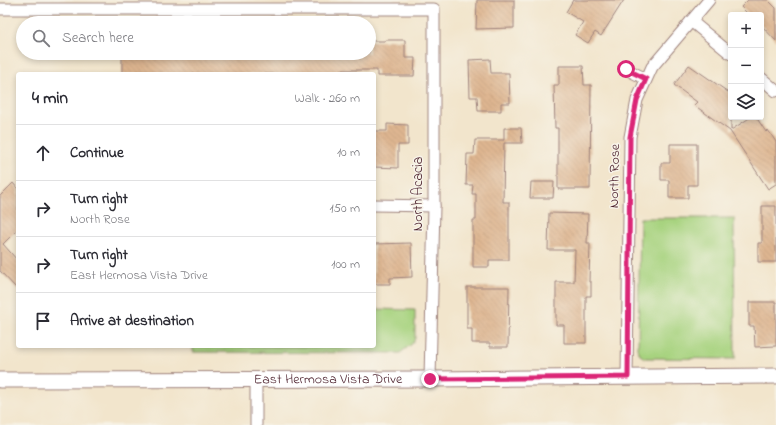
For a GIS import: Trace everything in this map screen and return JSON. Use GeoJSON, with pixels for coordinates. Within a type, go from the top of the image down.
{"type":"FeatureCollection","features":[{"type":"Feature","properties":{"kind":"street","name":"North Rose"},"geometry":{"type":"LineString","coordinates":[[628,377],[630,137],[637,100],[652,67],[709,0]]}},
{"type":"Feature","properties":{"kind":"street","name":"North Acacia"},"geometry":{"type":"LineString","coordinates":[[0,9],[434,9],[434,206],[430,379]]}},
{"type":"Feature","properties":{"kind":"street"},"geometry":{"type":"LineString","coordinates":[[691,22],[728,52]]}},
{"type":"Feature","properties":{"kind":"street"},"geometry":{"type":"LineString","coordinates":[[626,69],[646,79]]}},
{"type":"Feature","properties":{"kind":"street"},"geometry":{"type":"LineString","coordinates":[[764,80],[776,90]]}},
{"type":"Feature","properties":{"kind":"street"},"geometry":{"type":"LineString","coordinates":[[376,205],[434,206]]}},
{"type":"Feature","properties":{"kind":"street","name":"East Hermosa Vista Drive"},"geometry":{"type":"LineString","coordinates":[[0,380],[430,379],[776,376]]}},
{"type":"Feature","properties":{"kind":"street"},"geometry":{"type":"LineString","coordinates":[[256,379],[256,425]]}},
{"type":"Feature","properties":{"kind":"green space"},"geometry":{"type":"Polygon","coordinates":[[[640,218],[734,218],[735,359],[645,358],[640,355],[638,349],[640,218]]]}},
{"type":"Feature","properties":{"kind":"green space"},"geometry":{"type":"Polygon","coordinates":[[[376,309],[415,310],[415,338],[413,343],[400,353],[193,352],[193,348],[376,348],[376,309]]]}},
{"type":"Feature","properties":{"kind":"building"},"geometry":{"type":"Polygon","coordinates":[[[477,0],[514,0],[514,28],[476,29],[477,0]]]}},
{"type":"Feature","properties":{"kind":"building"},"geometry":{"type":"Polygon","coordinates":[[[573,0],[624,0],[601,36],[595,32],[588,43],[575,35],[583,22],[566,12],[573,0]]]}},
{"type":"Feature","properties":{"kind":"building"},"geometry":{"type":"Polygon","coordinates":[[[748,0],[768,0],[776,8],[776,41],[764,28],[764,12],[746,12],[741,7],[748,0]]]}},
{"type":"Feature","properties":{"kind":"building"},"geometry":{"type":"Polygon","coordinates":[[[405,40],[405,58],[415,58],[414,76],[377,76],[377,70],[341,70],[341,72],[122,72],[122,60],[376,60],[376,41],[405,40]]]}},
{"type":"Feature","properties":{"kind":"building"},"geometry":{"type":"Polygon","coordinates":[[[490,59],[491,73],[509,73],[510,103],[501,103],[501,111],[478,111],[477,97],[470,97],[469,60],[490,59]]]}},
{"type":"Feature","properties":{"kind":"building"},"geometry":{"type":"Polygon","coordinates":[[[689,65],[728,92],[728,120],[731,120],[731,130],[746,120],[758,120],[766,132],[768,130],[776,142],[776,184],[768,189],[730,131],[694,105],[697,102],[674,85],[689,65]]]}},
{"type":"Feature","properties":{"kind":"building"},"geometry":{"type":"Polygon","coordinates":[[[559,66],[583,66],[584,85],[591,85],[590,189],[558,189],[558,128],[555,128],[554,85],[559,85],[559,66]]]}},
{"type":"Feature","properties":{"kind":"building"},"geometry":{"type":"Polygon","coordinates":[[[387,124],[408,125],[408,145],[398,145],[398,168],[376,167],[376,131],[387,131],[387,124]]]}},
{"type":"Feature","properties":{"kind":"building"},"geometry":{"type":"Polygon","coordinates":[[[504,128],[521,128],[522,143],[504,143],[503,202],[509,202],[509,260],[489,260],[489,267],[473,267],[473,220],[476,220],[476,194],[472,194],[473,185],[466,185],[467,154],[474,154],[475,140],[504,140],[504,128]]]}},
{"type":"Feature","properties":{"kind":"building"},"geometry":{"type":"Polygon","coordinates":[[[670,144],[697,144],[697,185],[688,185],[688,198],[669,198],[669,180],[661,180],[661,163],[670,163],[670,144]]]}},
{"type":"Feature","properties":{"kind":"building"},"geometry":{"type":"Polygon","coordinates":[[[531,182],[554,182],[553,198],[530,198],[531,182]]]}},
{"type":"Feature","properties":{"kind":"building"},"geometry":{"type":"Polygon","coordinates":[[[13,183],[16,187],[16,231],[3,244],[16,259],[16,288],[0,271],[0,196],[13,183]]]}},
{"type":"Feature","properties":{"kind":"building"},"geometry":{"type":"Polygon","coordinates":[[[762,206],[776,206],[776,262],[758,262],[758,243],[762,243],[762,206]]]}},
{"type":"Feature","properties":{"kind":"building"},"geometry":{"type":"Polygon","coordinates":[[[549,213],[588,214],[587,243],[590,243],[589,282],[591,282],[591,296],[586,296],[586,343],[564,343],[564,325],[556,325],[556,282],[574,282],[575,250],[548,250],[549,213]]]}},
{"type":"Feature","properties":{"kind":"building"},"geometry":{"type":"Polygon","coordinates":[[[411,243],[412,277],[390,278],[390,284],[376,284],[376,244],[411,243]]]}},
{"type":"Feature","properties":{"kind":"building"},"geometry":{"type":"Polygon","coordinates":[[[467,287],[509,287],[508,347],[490,347],[490,343],[472,343],[472,329],[467,329],[467,287]]]}},
{"type":"Feature","properties":{"kind":"building"},"geometry":{"type":"Polygon","coordinates":[[[749,302],[776,302],[776,346],[755,347],[754,326],[749,326],[749,302]]]}},
{"type":"Feature","properties":{"kind":"route"},"geometry":{"type":"LineString","coordinates":[[430,379],[628,377],[630,137],[637,100],[646,79],[626,69]]}}]}
